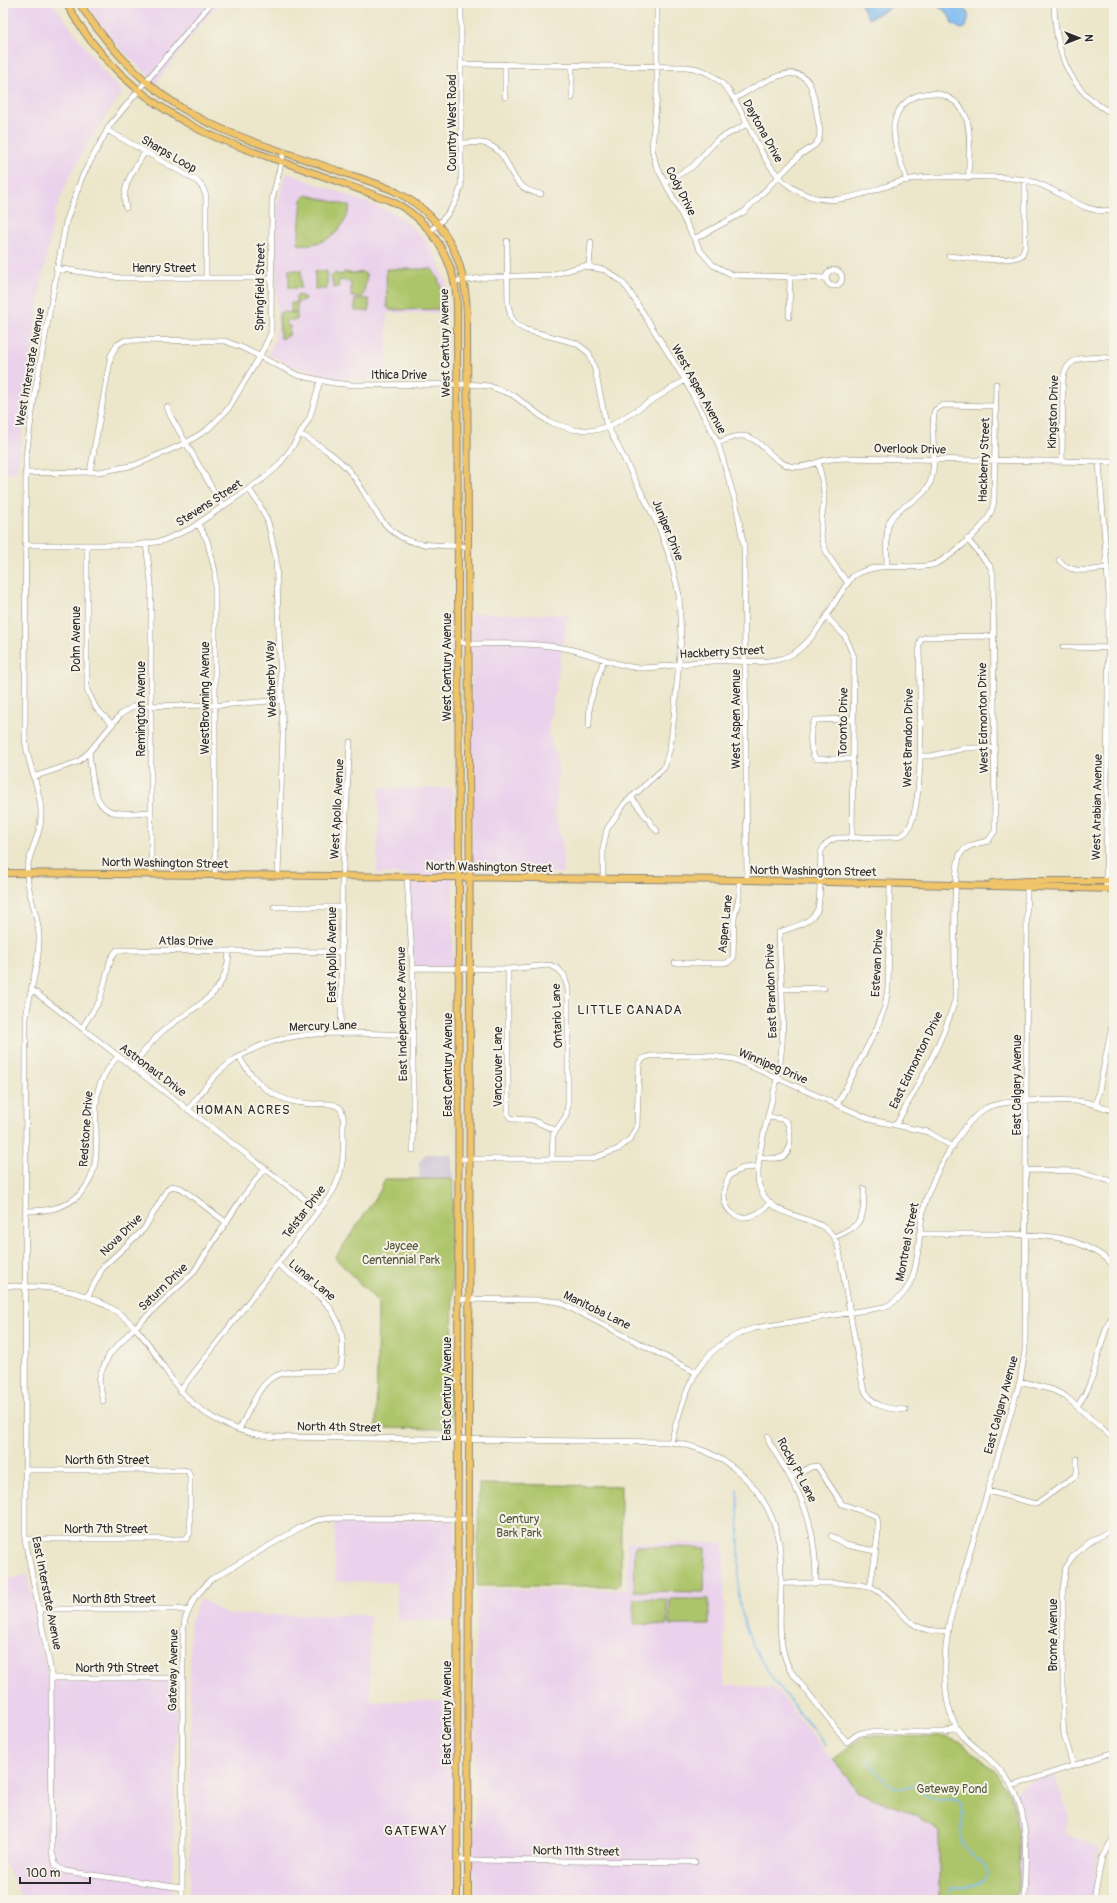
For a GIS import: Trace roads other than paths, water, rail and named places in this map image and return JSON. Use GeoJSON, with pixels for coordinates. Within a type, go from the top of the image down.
{"type":"FeatureCollection","features":[{"type":"Feature","properties":{"kind":"main road","name":"West Century Avenue"},"geometry":{"type":"LineString","coordinates":[[66,3],[79,26],[103,57],[138,90],[168,112],[196,128],[283,162],[391,201],[410,212],[430,231],[445,255],[455,282],[457,302],[459,877]]}},
{"type":"Feature","properties":{"kind":"main road","name":"West Century Avenue"},"geometry":{"type":"LineString","coordinates":[[79,3],[110,47],[145,82],[168,99],[204,120],[391,190],[417,205],[438,224],[456,254],[465,280],[467,305],[470,878]]}},
{"type":"Feature","properties":{"kind":"main road","name":"North Washington Street"},"geometry":{"type":"LineString","coordinates":[[3,873],[747,880],[820,883],[975,884],[1028,881],[1114,882]]}},
{"type":"Feature","properties":{"kind":"main road","name":"East Century Avenue"},"geometry":{"type":"LineString","coordinates":[[458,1898],[459,877]]}},
{"type":"Feature","properties":{"kind":"main road","name":"East Century Avenue"},"geometry":{"type":"LineString","coordinates":[[468,1900],[470,1519],[470,878]]}},
{"type":"Feature","properties":{"kind":"main road","name":"North Washington Street"},"geometry":{"type":"LineString","coordinates":[[975,884],[1027,888],[1114,889]]}},
{"type":"Feature","properties":{"kind":"street","name":"West Interstate Avenue"},"geometry":{"type":"LineString","coordinates":[[27,873],[30,857],[39,834],[41,820],[40,799],[27,754],[25,736],[25,473],[29,427],[64,227],[74,194],[87,166],[107,130],[138,90],[211,3]]}},
{"type":"Feature","properties":{"kind":"street","name":"Country West Road"},"geometry":{"type":"LineString","coordinates":[[430,231],[449,213],[459,194],[462,143],[461,3]]}},
{"type":"Feature","properties":{"kind":"street","name":"Cody Drive"},"geometry":{"type":"LineString","coordinates":[[657,3],[656,100],[652,142],[654,160],[694,239],[709,262],[727,273],[744,277],[827,278]]}},
{"type":"Feature","properties":{"kind":"street"},"geometry":{"type":"LineString","coordinates":[[1054,3],[1056,39],[1066,66],[1077,84],[1087,95],[1114,114]]}},
{"type":"Feature","properties":{"kind":"street","name":"Daytona Drive"},"geometry":{"type":"LineString","coordinates":[[462,64],[692,68],[709,72],[723,83],[734,99],[764,158],[779,176],[800,192],[828,200],[852,198],[907,180],[931,177],[969,178],[1025,180],[1050,188],[1087,209],[1100,211],[1114,210]]}},
{"type":"Feature","properties":{"kind":"street"},"geometry":{"type":"LineString","coordinates":[[505,64],[505,97]]}},
{"type":"Feature","properties":{"kind":"street"},"geometry":{"type":"LineString","coordinates":[[572,66],[572,98]]}},
{"type":"Feature","properties":{"kind":"street"},"geometry":{"type":"LineString","coordinates":[[694,239],[744,212],[800,155],[816,145],[819,138],[820,131],[809,83],[799,74],[787,73],[734,99]]}},
{"type":"Feature","properties":{"kind":"street"},"geometry":{"type":"LineString","coordinates":[[907,180],[895,139],[895,119],[905,103],[916,96],[927,93],[938,93],[949,97],[958,104],[964,113],[968,129],[969,178]]}},
{"type":"Feature","properties":{"kind":"street"},"geometry":{"type":"LineString","coordinates":[[665,182],[692,167],[717,140],[747,124]]}},
{"type":"Feature","properties":{"kind":"street","name":"Sharps Loop"},"geometry":{"type":"LineString","coordinates":[[107,130],[197,181],[203,188],[206,196],[206,278]]}},
{"type":"Feature","properties":{"kind":"street"},"geometry":{"type":"LineString","coordinates":[[462,143],[480,143],[493,147],[503,157],[520,186],[527,191],[541,194]]}},
{"type":"Feature","properties":{"kind":"street","name":"Springfield Street"},"geometry":{"type":"LineString","coordinates":[[25,473],[90,472],[134,465],[186,443],[208,429],[223,415],[237,397],[269,337],[271,328],[272,200],[283,162],[284,151]]}},
{"type":"Feature","properties":{"kind":"street"},"geometry":{"type":"LineString","coordinates":[[126,208],[124,198],[126,185],[145,152]]}},
{"type":"Feature","properties":{"kind":"street"},"geometry":{"type":"LineString","coordinates":[[949,256],[976,259],[1012,259],[1022,255],[1025,246],[1025,180]]}},
{"type":"Feature","properties":{"kind":"street","name":"Juniper Drive"},"geometry":{"type":"LineString","coordinates":[[507,241],[508,309],[511,317],[517,325],[531,332],[576,343],[589,354],[595,370],[608,428],[655,520],[668,552],[676,582],[680,607],[679,664],[673,732],[664,768],[618,810],[607,829],[603,848],[603,879]]}},
{"type":"Feature","properties":{"kind":"street"},"geometry":{"type":"LineString","coordinates":[[589,266],[591,242]]}},
{"type":"Feature","properties":{"kind":"street","name":"West Aspen Avenue"},"geometry":{"type":"LineString","coordinates":[[455,282],[488,277],[551,275],[583,266],[589,266],[611,273],[624,284],[685,380],[718,443],[736,504],[744,547],[747,880]]}},
{"type":"Feature","properties":{"kind":"street","name":"Henry Street"},"geometry":{"type":"LineString","coordinates":[[56,268],[121,278],[272,278]]}},
{"type":"Feature","properties":{"kind":"street"},"geometry":{"type":"LineString","coordinates":[[789,317],[790,278]]}},
{"type":"Feature","properties":{"kind":"street","name":"Ithica Drive"},"geometry":{"type":"LineString","coordinates":[[90,472],[111,355],[113,349],[121,342],[132,339],[219,341],[238,345],[289,372],[320,381],[353,385],[468,384],[489,386],[508,392],[544,418],[562,428],[582,431],[608,428],[685,380]]}},
{"type":"Feature","properties":{"kind":"street","name":"Kingston Drive"},"geometry":{"type":"LineString","coordinates":[[1062,461],[1063,379],[1065,370],[1070,363],[1077,359],[1114,358]]}},
{"type":"Feature","properties":{"kind":"street","name":"Stevens Street"},"geometry":{"type":"LineString","coordinates":[[25,545],[146,544],[169,539],[198,524],[249,489],[278,466],[300,434],[313,410],[320,381]]}},
{"type":"Feature","properties":{"kind":"street","name":"Hackberry Street"},"geometry":{"type":"LineString","coordinates":[[458,641],[469,644],[543,644],[575,650],[624,666],[637,668],[714,660],[746,662],[782,658],[796,652],[818,630],[853,576],[862,571],[887,565],[922,566],[936,563],[946,557],[984,523],[992,508],[995,461],[996,384]]}},
{"type":"Feature","properties":{"kind":"street"},"geometry":{"type":"LineString","coordinates":[[887,565],[889,523],[898,511],[919,498],[926,491],[932,475],[934,412],[936,408],[943,405],[996,406]]}},
{"type":"Feature","properties":{"kind":"street"},"geometry":{"type":"LineString","coordinates":[[167,407],[223,507]]}},
{"type":"Feature","properties":{"kind":"street"},"geometry":{"type":"LineString","coordinates":[[300,434],[330,453],[345,466],[357,481],[378,516],[396,534],[406,540],[422,544],[468,547]]}},
{"type":"Feature","properties":{"kind":"street","name":"Overlook Drive"},"geometry":{"type":"LineString","coordinates":[[718,443],[738,436],[747,437],[756,441],[775,459],[789,466],[800,467],[826,460],[841,458],[1114,462]]}},
{"type":"Feature","properties":{"kind":"street","name":"West Arabian Avenue"},"geometry":{"type":"LineString","coordinates":[[1099,462],[1108,568],[1112,647],[1106,889]]}},
{"type":"Feature","properties":{"kind":"street"},"geometry":{"type":"LineString","coordinates":[[818,463],[822,476],[824,497],[821,517],[822,539],[829,557],[848,582]]}},
{"type":"Feature","properties":{"kind":"street","name":"Weatherby Way"},"geometry":{"type":"LineString","coordinates":[[249,489],[265,516],[275,550],[282,700],[283,767],[278,875]]}},
{"type":"Feature","properties":{"kind":"street","name":"WestBrowning Avenue"},"geometry":{"type":"LineString","coordinates":[[198,524],[207,540],[215,571],[216,875]]}},
{"type":"Feature","properties":{"kind":"street","name":"West Edmonton Drive"},"geometry":{"type":"LineString","coordinates":[[956,884],[957,864],[961,853],[971,846],[988,841],[995,831],[992,571],[989,564],[967,539]]}},
{"type":"Feature","properties":{"kind":"street","name":"Remington Avenue"},"geometry":{"type":"LineString","coordinates":[[146,544],[151,582],[151,874]]}},
{"type":"Feature","properties":{"kind":"street","name":"Dohn Avenue"},"geometry":{"type":"LineString","coordinates":[[87,545],[87,690],[96,708],[112,724]]}},
{"type":"Feature","properties":{"kind":"street"},"geometry":{"type":"LineString","coordinates":[[1059,560],[1066,567],[1077,571],[1108,568]]}},
{"type":"Feature","properties":{"kind":"street","name":"Toronto Drive"},"geometry":{"type":"LineString","coordinates":[[826,617],[845,636],[854,657],[852,838]]}},
{"type":"Feature","properties":{"kind":"street","name":"West Brandon Drive"},"geometry":{"type":"LineString","coordinates":[[820,883],[821,852],[824,845],[836,838],[896,837],[906,832],[918,792],[920,756],[919,645],[921,639],[926,637],[992,636]]}},
{"type":"Feature","properties":{"kind":"street"},"geometry":{"type":"LineString","coordinates":[[1063,646],[1112,647]]}},
{"type":"Feature","properties":{"kind":"street"},"geometry":{"type":"LineString","coordinates":[[589,726],[590,702],[604,659]]}},
{"type":"Feature","properties":{"kind":"street"},"geometry":{"type":"LineString","coordinates":[[33,777],[71,766],[82,760],[112,724],[129,708],[151,705],[215,705],[282,700]]}},
{"type":"Feature","properties":{"kind":"street"},"geometry":{"type":"LineString","coordinates":[[853,719],[815,720],[811,726],[812,754],[816,759],[853,759]]}},
{"type":"Feature","properties":{"kind":"street","name":"West Apollo Avenue"},"geometry":{"type":"LineString","coordinates":[[343,876],[350,742]]}},
{"type":"Feature","properties":{"kind":"street"},"geometry":{"type":"LineString","coordinates":[[920,756],[931,756],[965,748],[994,748]]}},
{"type":"Feature","properties":{"kind":"street"},"geometry":{"type":"LineString","coordinates":[[89,752],[97,796],[103,807],[114,812],[151,812]]}},
{"type":"Feature","properties":{"kind":"street"},"geometry":{"type":"LineString","coordinates":[[631,797],[657,831]]}},
{"type":"Feature","properties":{"kind":"street","name":"East Interstate Avenue"},"geometry":{"type":"LineString","coordinates":[[27,873],[28,889],[37,920],[39,935],[38,959],[26,1019],[25,1539],[52,1678],[52,1857],[56,1866],[69,1872],[182,1888]]}},
{"type":"Feature","properties":{"kind":"street","name":"East Apollo Avenue"},"geometry":{"type":"LineString","coordinates":[[341,1034],[343,876]]}},
{"type":"Feature","properties":{"kind":"street","name":"East Independence Avenue"},"geometry":{"type":"LineString","coordinates":[[407,877],[413,968],[413,1150]]}},
{"type":"Feature","properties":{"kind":"street","name":"Aspen Lane"},"geometry":{"type":"LineString","coordinates":[[675,963],[727,963],[731,961],[733,958],[734,918],[739,897],[739,880]]}},
{"type":"Feature","properties":{"kind":"street","name":"East Calgary Avenue"},"geometry":{"type":"LineString","coordinates":[[1024,1900],[1024,1824],[1020,1804],[1012,1786],[995,1764],[964,1737],[956,1727],[949,1712],[946,1698],[948,1632],[1020,1381],[1026,1342],[1028,881]]}},
{"type":"Feature","properties":{"kind":"street","name":"East Brandon Drive"},"geometry":{"type":"LineString","coordinates":[[820,883],[818,910],[811,918],[799,925],[779,932],[782,1046],[778,1078],[760,1157],[757,1177],[760,1187],[770,1203],[780,1211],[819,1224],[834,1237]]}},
{"type":"Feature","properties":{"kind":"street","name":"Estevan Drive"},"geometry":{"type":"LineString","coordinates":[[837,1105],[877,1028],[885,1006],[888,988],[890,883]]}},
{"type":"Feature","properties":{"kind":"street","name":"East Edmonton Drive"},"geometry":{"type":"LineString","coordinates":[[896,1125],[932,1056],[950,1016],[955,1000],[956,884]]}},
{"type":"Feature","properties":{"kind":"street"},"geometry":{"type":"LineString","coordinates":[[274,907],[342,907]]}},
{"type":"Feature","properties":{"kind":"street","name":"Atlas Drive"},"geometry":{"type":"LineString","coordinates":[[82,1028],[100,1000],[111,958],[117,950],[342,952]]}},
{"type":"Feature","properties":{"kind":"street"},"geometry":{"type":"LineString","coordinates":[[132,1067],[159,1034],[214,994],[226,973],[229,951]]}},
{"type":"Feature","properties":{"kind":"street","name":"Ontario Lane"},"geometry":{"type":"LineString","coordinates":[[413,968],[508,969],[550,965],[561,972],[568,983],[568,1104],[564,1120],[555,1130],[552,1140],[552,1160]]}},
{"type":"Feature","properties":{"kind":"street","name":"Vancouver Lane"},"geometry":{"type":"LineString","coordinates":[[508,969],[508,1115],[512,1119],[532,1120],[555,1130]]}},
{"type":"Feature","properties":{"kind":"street"},"geometry":{"type":"LineString","coordinates":[[781,989],[824,988]]}},
{"type":"Feature","properties":{"kind":"street","name":"Astronaut Drive"},"geometry":{"type":"LineString","coordinates":[[31,989],[319,1210]]}},
{"type":"Feature","properties":{"kind":"street"},"geometry":{"type":"LineString","coordinates":[[1096,1105],[1114,1016]]}},
{"type":"Feature","properties":{"kind":"street","name":"Mercury Lane"},"geometry":{"type":"LineString","coordinates":[[188,1110],[216,1075],[239,1057],[264,1044],[284,1037],[306,1034],[413,1035]]}},
{"type":"Feature","properties":{"kind":"street","name":"Winnipeg Drive"},"geometry":{"type":"LineString","coordinates":[[458,1159],[552,1160],[597,1158],[618,1149],[626,1144],[634,1132],[638,1120],[639,1063],[644,1058],[650,1056],[703,1055],[721,1057],[745,1063],[872,1120],[928,1132],[953,1147]]}},
{"type":"Feature","properties":{"kind":"street","name":"Redstone Drive"},"geometry":{"type":"LineString","coordinates":[[26,1211],[45,1211],[63,1206],[78,1196],[88,1183],[96,1162],[96,1103],[98,1091],[106,1072],[118,1056]]}},
{"type":"Feature","properties":{"kind":"street","name":"Telstar Drive"},"geometry":{"type":"LineString","coordinates":[[180,1391],[319,1210],[334,1188],[342,1167],[342,1110],[334,1104],[299,1103],[272,1094],[256,1081],[239,1057]]}},
{"type":"Feature","properties":{"kind":"street","name":"Montreal Street"},"geometry":{"type":"LineString","coordinates":[[671,1442],[685,1393],[695,1372],[717,1347],[748,1330],[884,1307],[896,1302],[906,1293],[914,1276],[922,1214],[929,1191],[953,1147],[968,1124],[982,1111],[1001,1103],[1077,1102],[1096,1105],[1114,1111]]}},
{"type":"Feature","properties":{"kind":"street"},"geometry":{"type":"LineString","coordinates":[[760,1157],[782,1158],[787,1155],[790,1150],[790,1132],[787,1122],[782,1119],[769,1117]]}},
{"type":"Feature","properties":{"kind":"street"},"geometry":{"type":"LineString","coordinates":[[758,1167],[743,1168],[730,1175],[725,1190],[727,1207],[733,1214],[746,1218],[758,1214],[770,1203]]}},
{"type":"Feature","properties":{"kind":"street","name":"Saturn Drive"},"geometry":{"type":"LineString","coordinates":[[103,1401],[99,1381],[103,1366],[113,1349],[193,1273],[265,1168]]}},
{"type":"Feature","properties":{"kind":"street"},"geometry":{"type":"LineString","coordinates":[[1027,1170],[1077,1171],[1114,1182]]}},
{"type":"Feature","properties":{"kind":"street","name":"Nova Drive"},"geometry":{"type":"LineString","coordinates":[[88,1296],[103,1267],[144,1229],[167,1190],[172,1186],[181,1188],[227,1223]]}},
{"type":"Feature","properties":{"kind":"street"},"geometry":{"type":"LineString","coordinates":[[864,1189],[864,1211],[861,1221],[855,1227],[834,1237],[839,1250],[862,1382],[868,1396],[879,1406],[890,1409],[906,1410]]}},
{"type":"Feature","properties":{"kind":"street"},"geometry":{"type":"LineString","coordinates":[[919,1234],[1054,1236],[1076,1242],[1096,1252],[1114,1265]]}},
{"type":"Feature","properties":{"kind":"street","name":"Lunar Lane"},"geometry":{"type":"LineString","coordinates":[[239,1430],[259,1390],[270,1378],[285,1372],[334,1371],[340,1367],[340,1330],[335,1314],[323,1300],[277,1264]]}},
{"type":"Feature","properties":{"kind":"street","name":"North 4th Street"},"geometry":{"type":"LineString","coordinates":[[3,1286],[59,1288],[88,1296],[117,1312],[136,1327],[149,1342],[180,1391],[205,1413],[239,1430],[275,1437],[671,1442],[704,1450],[729,1463],[754,1487],[770,1514],[779,1545],[781,1583],[781,1644],[787,1664],[847,1742],[858,1734],[865,1732],[946,1732],[956,1727]]}},
{"type":"Feature","properties":{"kind":"street","name":"Manitoba Lane"},"geometry":{"type":"LineString","coordinates":[[458,1299],[542,1300],[559,1302],[695,1372]]}},
{"type":"Feature","properties":{"kind":"street"},"geometry":{"type":"LineString","coordinates":[[1077,1406],[1089,1388],[1105,1332],[1114,1313]]}},
{"type":"Feature","properties":{"kind":"street"},"geometry":{"type":"LineString","coordinates":[[1020,1381],[1058,1392],[1077,1406],[1114,1439]]}},
{"type":"Feature","properties":{"kind":"street","name":"Rocky Pt Lane"},"geometry":{"type":"LineString","coordinates":[[768,1436],[769,1442],[806,1506],[816,1552],[816,1584]]}},
{"type":"Feature","properties":{"kind":"street"},"geometry":{"type":"LineString","coordinates":[[988,1491],[1036,1504],[1075,1476],[1077,1472],[1077,1459]]}},
{"type":"Feature","properties":{"kind":"street"},"geometry":{"type":"LineString","coordinates":[[791,1478],[811,1467],[817,1466],[842,1504],[873,1514],[878,1521],[870,1587]]}},
{"type":"Feature","properties":{"kind":"street","name":"North 6th Street"},"geometry":{"type":"LineString","coordinates":[[25,1470],[188,1471],[190,1477],[190,1533],[188,1538]]}},
{"type":"Feature","properties":{"kind":"street","name":"Gateway Avenue"},"geometry":{"type":"LineString","coordinates":[[182,1888],[183,1628],[197,1594],[210,1580],[313,1522],[332,1518],[470,1519]]}},
{"type":"Feature","properties":{"kind":"street","name":"Brome Avenue"},"geometry":{"type":"LineString","coordinates":[[1073,1765],[1064,1735],[1062,1722],[1063,1589],[1066,1566],[1074,1555],[1090,1542],[1114,1528]]}},
{"type":"Feature","properties":{"kind":"street"},"geometry":{"type":"LineString","coordinates":[[831,1536],[846,1545],[875,1551]]}},
{"type":"Feature","properties":{"kind":"street","name":"North 7th Street"},"geometry":{"type":"LineString","coordinates":[[25,1539],[188,1538]]}},
{"type":"Feature","properties":{"kind":"street"},"geometry":{"type":"LineString","coordinates":[[781,1583],[860,1584],[884,1594],[914,1625],[948,1632]]}},
{"type":"Feature","properties":{"kind":"street","name":"North 8th Street"},"geometry":{"type":"LineString","coordinates":[[38,1609],[177,1609],[189,1611]]}},
{"type":"Feature","properties":{"kind":"street","name":"North 9th Street"},"geometry":{"type":"LineString","coordinates":[[52,1678],[182,1678]]}},
{"type":"Feature","properties":{"kind":"street"},"geometry":{"type":"LineString","coordinates":[[1012,1786],[1114,1752]]}},
{"type":"Feature","properties":{"kind":"street"},"geometry":{"type":"LineString","coordinates":[[1094,1900],[1102,1857],[1114,1837]]}},
{"type":"Feature","properties":{"kind":"street","name":"North 11th Street"},"geometry":{"type":"LineString","coordinates":[[458,1860],[695,1862]]}},
{"type":"Feature","properties":{"kind":"street"},"geometry":{"type":"LineString","coordinates":[[182,1888],[182,1900]]}},
{"type":"Feature","properties":{"kind":"water"},"geometry":{"type":"Polygon","coordinates":[[[860,3],[906,3],[891,7],[869,19],[860,3]]]}},
{"type":"Feature","properties":{"kind":"water"},"geometry":{"type":"Polygon","coordinates":[[[926,3],[957,5],[963,8],[967,13],[968,19],[965,28],[961,29],[952,24],[951,19],[943,9],[926,3]]]}},
{"type":"Feature","properties":{"kind":"waterway"},"geometry":{"type":"LineString","coordinates":[[737,1489],[739,1527],[739,1598],[744,1620],[751,1640],[772,1677],[826,1745]]}},
{"type":"Feature","properties":{"kind":"waterway"},"geometry":{"type":"LineString","coordinates":[[868,1760],[882,1778],[891,1785],[901,1788],[917,1786],[931,1797],[937,1799],[954,1798],[961,1803],[962,1842],[965,1849],[983,1864],[987,1872],[981,1882],[972,1886],[951,1888],[949,1892]]}},
{"type":"Feature","properties":{"kind":"district","name":"LITTLE CANADA"},"geometry":{"type":"Point","coordinates":[630,1009]}},
{"type":"Feature","properties":{"kind":"district","name":"HOMAN ACRES"},"geometry":{"type":"Point","coordinates":[243,1109]}},
{"type":"Feature","properties":{"kind":"district","name":"GATEWAY"},"geometry":{"type":"Point","coordinates":[416,1830]}},
{"type":"Feature","properties":{"kind":"park label","name":"Jaycee Centennial Park"},"geometry":{"type":"Point","coordinates":[401,1253]}},
{"type":"Feature","properties":{"kind":"park label","name":"Century Bark Park"},"geometry":{"type":"Point","coordinates":[519,1526]}},
{"type":"Feature","properties":{"kind":"park label","name":"Gateway Pond"},"geometry":{"type":"Point","coordinates":[952,1789]}}]}
